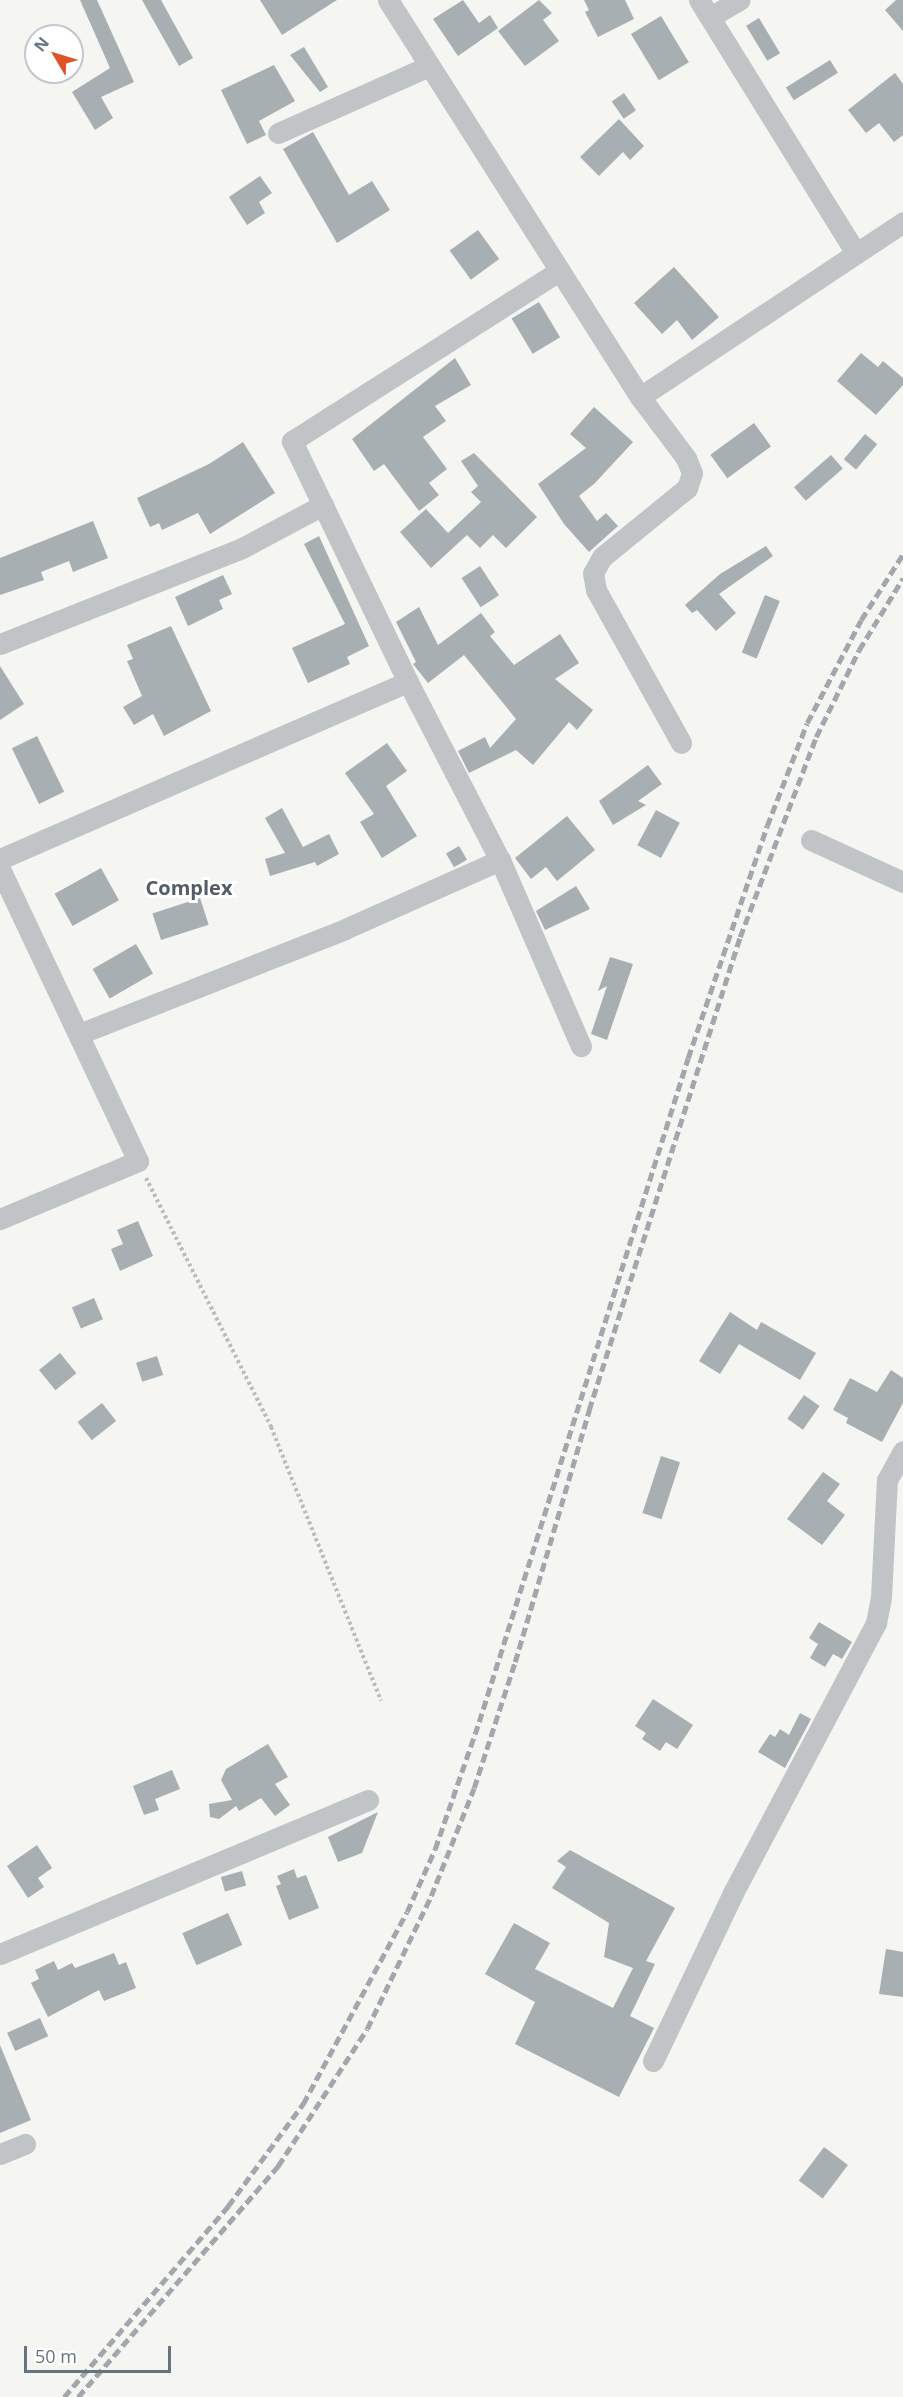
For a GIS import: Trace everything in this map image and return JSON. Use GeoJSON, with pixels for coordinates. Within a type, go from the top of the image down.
{"type":"FeatureCollection","features":[{"type":"Feature","properties":{"kind":"street"},"geometry":{"type":"LineString","coordinates":[[388,0],[640,397],[686,458],[692,473],[687,488],[602,557],[593,573],[596,590],[681,743]]}},
{"type":"Feature","properties":{"kind":"street"},"geometry":{"type":"LineString","coordinates":[[740,0],[704,8],[856,253]]}},
{"type":"Feature","properties":{"kind":"street"},"geometry":{"type":"LineString","coordinates":[[278,133],[429,66]]}},
{"type":"Feature","properties":{"kind":"street"},"geometry":{"type":"LineString","coordinates":[[640,397],[903,222]]}},
{"type":"Feature","properties":{"kind":"street"},"geometry":{"type":"LineString","coordinates":[[559,271],[292,441],[408,682],[500,860],[581,1046]]}},
{"type":"Feature","properties":{"kind":"street"},"geometry":{"type":"LineString","coordinates":[[0,644],[242,548],[323,505]]}},
{"type":"Feature","properties":{"kind":"street"},"geometry":{"type":"LineString","coordinates":[[0,859],[408,682]]}},
{"type":"Feature","properties":{"kind":"street"},"geometry":{"type":"LineString","coordinates":[[811,840],[903,882]]}},
{"type":"Feature","properties":{"kind":"street"},"geometry":{"type":"LineString","coordinates":[[79,1034],[345,929],[500,860]]}},
{"type":"Feature","properties":{"kind":"street"},"geometry":{"type":"LineString","coordinates":[[0,868],[138,1161],[0,1219]]}},
{"type":"Feature","properties":{"kind":"street"},"geometry":{"type":"LineString","coordinates":[[653,2061],[733,1893],[876,1623],[881,1597],[888,1480],[903,1451]]}},
{"type":"Feature","properties":{"kind":"street"},"geometry":{"type":"LineString","coordinates":[[0,1954],[368,1800]]}},
{"type":"Feature","properties":{"kind":"street"},"geometry":{"type":"LineString","coordinates":[[0,2154],[25,2144]]}},
{"type":"Feature","properties":{"kind":"path"},"geometry":{"type":"LineString","coordinates":[[138,1161],[271,1427],[381,1701]]}},
{"type":"Feature","properties":{"kind":"building"},"geometry":{"type":"Polygon","coordinates":[[[80,0],[97,0],[134,82],[101,97],[113,118],[95,130],[72,92],[110,68],[80,0]]]}},
{"type":"Feature","properties":{"kind":"building"},"geometry":{"type":"Polygon","coordinates":[[[142,0],[161,0],[193,58],[179,66],[142,0]]]}},
{"type":"Feature","properties":{"kind":"building"},"geometry":{"type":"Polygon","coordinates":[[[260,0],[337,0],[282,35],[260,0]]]}},
{"type":"Feature","properties":{"kind":"building"},"geometry":{"type":"Polygon","coordinates":[[[463,0],[479,23],[490,15],[498,28],[458,56],[433,19],[463,0]]]}},
{"type":"Feature","properties":{"kind":"building"},"geometry":{"type":"Polygon","coordinates":[[[539,0],[552,13],[543,20],[559,41],[525,66],[498,31],[539,0]]]}},
{"type":"Feature","properties":{"kind":"building"},"geometry":{"type":"Polygon","coordinates":[[[584,0],[625,0],[634,19],[598,37],[585,12],[589,10],[584,0]]]}},
{"type":"Feature","properties":{"kind":"building"},"geometry":{"type":"Polygon","coordinates":[[[896,0],[903,0],[903,31],[885,10],[896,0]]]}},
{"type":"Feature","properties":{"kind":"building"},"geometry":{"type":"Polygon","coordinates":[[[661,16],[689,62],[659,80],[631,34],[661,16]]]}},
{"type":"Feature","properties":{"kind":"building"},"geometry":{"type":"Polygon","coordinates":[[[759,18],[780,53],[767,61],[746,26],[759,18]]]}},
{"type":"Feature","properties":{"kind":"building"},"geometry":{"type":"Polygon","coordinates":[[[304,47],[328,87],[320,92],[290,55],[304,47]]]}},
{"type":"Feature","properties":{"kind":"building"},"geometry":{"type":"Polygon","coordinates":[[[830,60],[838,73],[794,100],[786,88],[830,60]]]}},
{"type":"Feature","properties":{"kind":"building"},"geometry":{"type":"Polygon","coordinates":[[[274,65],[295,101],[259,121],[266,135],[247,144],[221,90],[274,65]]]}},
{"type":"Feature","properties":{"kind":"building"},"geometry":{"type":"Polygon","coordinates":[[[895,73],[903,84],[903,135],[894,142],[879,123],[866,133],[848,110],[895,73]]]}},
{"type":"Feature","properties":{"kind":"building"},"geometry":{"type":"Polygon","coordinates":[[[624,93],[636,110],[624,119],[612,102],[624,93]]]}},
{"type":"Feature","properties":{"kind":"building"},"geometry":{"type":"Polygon","coordinates":[[[619,119],[644,146],[630,160],[623,152],[599,176],[580,157],[619,119]]]}},
{"type":"Feature","properties":{"kind":"building"},"geometry":{"type":"Polygon","coordinates":[[[313,132],[349,195],[372,181],[390,210],[337,243],[283,149],[313,132]]]}},
{"type":"Feature","properties":{"kind":"building"},"geometry":{"type":"Polygon","coordinates":[[[260,176],[272,193],[259,202],[265,213],[247,225],[229,197],[260,176]]]}},
{"type":"Feature","properties":{"kind":"building"},"geometry":{"type":"Polygon","coordinates":[[[478,230],[499,259],[471,280],[450,251],[478,230]]]}},
{"type":"Feature","properties":{"kind":"building"},"geometry":{"type":"Polygon","coordinates":[[[674,267],[719,317],[692,340],[677,320],[662,334],[634,303],[674,267]]]}},
{"type":"Feature","properties":{"kind":"building"},"geometry":{"type":"Polygon","coordinates":[[[539,302],[560,337],[533,354],[512,318],[539,302]]]}},
{"type":"Feature","properties":{"kind":"building"},"geometry":{"type":"Polygon","coordinates":[[[861,353],[878,367],[883,361],[903,378],[903,385],[876,415],[837,381],[861,353]]]}},
{"type":"Feature","properties":{"kind":"building"},"geometry":{"type":"Polygon","coordinates":[[[455,358],[471,385],[435,406],[446,421],[423,437],[447,469],[429,483],[439,495],[419,511],[384,464],[374,471],[352,439],[455,358]]]}},
{"type":"Feature","properties":{"kind":"building"},"geometry":{"type":"Polygon","coordinates":[[[594,407],[633,442],[595,483],[579,496],[597,521],[606,513],[618,526],[589,552],[564,524],[538,484],[586,448],[570,434],[594,407]]]}},
{"type":"Feature","properties":{"kind":"building"},"geometry":{"type":"Polygon","coordinates":[[[754,423],[771,446],[727,478],[710,455],[754,423]]]}},
{"type":"Feature","properties":{"kind":"building"},"geometry":{"type":"Polygon","coordinates":[[[865,434],[877,444],[856,470],[844,459],[865,434]]]}},
{"type":"Feature","properties":{"kind":"building"},"geometry":{"type":"Polygon","coordinates":[[[243,442],[275,493],[210,534],[198,513],[162,530],[159,523],[150,527],[137,498],[209,464],[243,442]]]}},
{"type":"Feature","properties":{"kind":"building"},"geometry":{"type":"Polygon","coordinates":[[[474,453],[537,517],[506,548],[493,535],[480,548],[467,535],[431,568],[400,532],[426,509],[448,533],[481,502],[471,492],[478,486],[461,461],[474,453]]]}},
{"type":"Feature","properties":{"kind":"building"},"geometry":{"type":"Polygon","coordinates":[[[831,455],[843,469],[806,501],[794,487],[831,455]]]}},
{"type":"Feature","properties":{"kind":"building"},"geometry":{"type":"Polygon","coordinates":[[[93,521],[108,558],[73,572],[69,561],[41,572],[44,580],[0,595],[0,558],[93,521]]]}},
{"type":"Feature","properties":{"kind":"building"},"geometry":{"type":"Polygon","coordinates":[[[319,536],[369,646],[347,657],[350,664],[308,683],[292,648],[345,624],[304,544],[319,536]]]}},
{"type":"Feature","properties":{"kind":"building"},"geometry":{"type":"Polygon","coordinates":[[[766,546],[773,556],[719,594],[736,613],[716,631],[697,610],[692,613],[685,605],[720,574],[766,546]]]}},
{"type":"Feature","properties":{"kind":"building"},"geometry":{"type":"Polygon","coordinates":[[[480,566],[499,595],[481,607],[462,578],[480,566]]]}},
{"type":"Feature","properties":{"kind":"building"},"geometry":{"type":"Polygon","coordinates":[[[223,575],[232,594],[219,600],[223,609],[188,626],[175,597],[223,575]]]}},
{"type":"Feature","properties":{"kind":"building"},"geometry":{"type":"Polygon","coordinates":[[[765,595],[780,601],[757,658],[742,652],[765,595]]]}},
{"type":"Feature","properties":{"kind":"building"},"geometry":{"type":"Polygon","coordinates":[[[419,607],[438,645],[481,613],[495,632],[490,636],[514,665],[560,634],[579,663],[555,679],[593,710],[577,730],[569,722],[533,765],[516,750],[469,773],[458,751],[485,737],[490,748],[516,719],[464,655],[428,683],[413,664],[416,662],[396,622],[419,607]]]}},
{"type":"Feature","properties":{"kind":"building"},"geometry":{"type":"Polygon","coordinates":[[[171,626],[211,711],[164,736],[153,714],[134,725],[123,707],[142,696],[127,661],[133,659],[127,645],[171,626]]]}},
{"type":"Feature","properties":{"kind":"building"},"geometry":{"type":"Polygon","coordinates":[[[0,666],[24,704],[0,720],[0,666]]]}},
{"type":"Feature","properties":{"kind":"building"},"geometry":{"type":"Polygon","coordinates":[[[37,736],[64,792],[39,804],[12,748],[37,736]]]}},
{"type":"Feature","properties":{"kind":"building"},"geometry":{"type":"Polygon","coordinates":[[[387,743],[407,771],[386,786],[417,836],[382,858],[360,822],[374,814],[345,773],[387,743]]]}},
{"type":"Feature","properties":{"kind":"building"},"geometry":{"type":"Polygon","coordinates":[[[648,765],[662,784],[638,801],[646,805],[613,825],[599,801],[648,765]]]}},
{"type":"Feature","properties":{"kind":"building"},"geometry":{"type":"Polygon","coordinates":[[[282,808],[303,847],[329,834],[339,854],[317,866],[315,862],[270,876],[265,859],[285,853],[265,818],[282,808]]]}},
{"type":"Feature","properties":{"kind":"building"},"geometry":{"type":"Polygon","coordinates":[[[656,810],[680,823],[661,858],[637,845],[656,810]]]}},
{"type":"Feature","properties":{"kind":"building"},"geometry":{"type":"Polygon","coordinates":[[[567,816],[595,850],[557,881],[546,867],[531,879],[515,858],[567,816]]]}},
{"type":"Feature","properties":{"kind":"building"},"geometry":{"type":"Polygon","coordinates":[[[459,846],[467,860],[454,867],[446,854],[459,846]]]}},
{"type":"Feature","properties":{"kind":"building"},"geometry":{"type":"Polygon","coordinates":[[[101,868],[119,900],[73,926],[55,894],[101,868]]]}},
{"type":"Feature","properties":{"kind":"building"},"geometry":{"type":"Polygon","coordinates":[[[576,886],[590,909],[545,930],[536,911],[576,886]]]}},
{"type":"Feature","properties":{"kind":"building"},"geometry":{"type":"Polygon","coordinates":[[[200,898],[209,925],[161,940],[152,913],[200,898]]]}},
{"type":"Feature","properties":{"kind":"building"},"geometry":{"type":"Polygon","coordinates":[[[136,944],[153,973],[110,998],[93,969],[136,944]]]}},
{"type":"Feature","properties":{"kind":"building"},"geometry":{"type":"Polygon","coordinates":[[[610,957],[633,964],[607,1040],[591,1034],[607,986],[598,991],[610,957]]]}},
{"type":"Feature","properties":{"kind":"building"},"geometry":{"type":"Polygon","coordinates":[[[138,1221],[153,1256],[120,1271],[111,1249],[123,1244],[117,1230],[138,1221]]]}},
{"type":"Feature","properties":{"kind":"building"},"geometry":{"type":"Polygon","coordinates":[[[94,1298],[103,1319],[81,1329],[72,1307],[94,1298]]]}},
{"type":"Feature","properties":{"kind":"building"},"geometry":{"type":"Polygon","coordinates":[[[730,1312],[757,1330],[761,1322],[816,1353],[800,1380],[739,1344],[720,1374],[699,1361],[730,1312]]]}},
{"type":"Feature","properties":{"kind":"building"},"geometry":{"type":"Polygon","coordinates":[[[60,1353],[76,1373],[55,1390],[39,1370],[60,1353]]]}},
{"type":"Feature","properties":{"kind":"building"},"geometry":{"type":"Polygon","coordinates":[[[157,1356],[163,1375],[142,1382],[136,1363],[157,1356]]]}},
{"type":"Feature","properties":{"kind":"building"},"geometry":{"type":"Polygon","coordinates":[[[891,1370],[903,1378],[903,1403],[882,1442],[846,1423],[848,1418],[833,1410],[850,1378],[877,1392],[891,1370]]]}},
{"type":"Feature","properties":{"kind":"building"},"geometry":{"type":"Polygon","coordinates":[[[804,1395],[820,1406],[803,1430],[787,1419],[804,1395]]]}},
{"type":"Feature","properties":{"kind":"building"},"geometry":{"type":"Polygon","coordinates":[[[102,1403],[116,1421],[92,1440],[78,1422],[102,1403]]]}},
{"type":"Feature","properties":{"kind":"building"},"geometry":{"type":"Polygon","coordinates":[[[661,1456],[680,1462],[661,1519],[642,1513],[661,1456]]]}},
{"type":"Feature","properties":{"kind":"building"},"geometry":{"type":"Polygon","coordinates":[[[823,1472],[840,1484],[827,1501],[845,1515],[822,1545],[787,1519],[823,1472]]]}},
{"type":"Feature","properties":{"kind":"building"},"geometry":{"type":"Polygon","coordinates":[[[819,1622],[852,1642],[842,1659],[833,1654],[825,1667],[810,1658],[818,1644],[809,1638],[819,1622]]]}},
{"type":"Feature","properties":{"kind":"building"},"geometry":{"type":"Polygon","coordinates":[[[653,1699],[693,1725],[677,1749],[666,1742],[660,1751],[642,1739],[646,1733],[635,1726],[653,1699]]]}},
{"type":"Feature","properties":{"kind":"building"},"geometry":{"type":"Polygon","coordinates":[[[800,1713],[811,1719],[785,1768],[758,1752],[770,1734],[775,1737],[780,1729],[789,1735],[800,1713]]]}},
{"type":"Feature","properties":{"kind":"building"},"geometry":{"type":"Polygon","coordinates":[[[268,1744],[288,1777],[275,1784],[290,1805],[275,1816],[261,1798],[239,1811],[236,1806],[219,1819],[210,1817],[209,1804],[232,1800],[221,1780],[226,1769],[268,1744]]]}},
{"type":"Feature","properties":{"kind":"building"},"geometry":{"type":"Polygon","coordinates":[[[172,1770],[180,1789],[155,1799],[159,1810],[144,1815],[133,1786],[172,1770]]]}},
{"type":"Feature","properties":{"kind":"building"},"geometry":{"type":"Polygon","coordinates":[[[378,1812],[362,1853],[338,1862],[328,1837],[378,1812]]]}},
{"type":"Feature","properties":{"kind":"building"},"geometry":{"type":"Polygon","coordinates":[[[37,1845],[52,1868],[38,1878],[44,1887],[28,1898],[7,1866],[37,1845]]]}},
{"type":"Feature","properties":{"kind":"building"},"geometry":{"type":"Polygon","coordinates":[[[570,1850],[675,1908],[646,1961],[655,1964],[630,2016],[654,2028],[619,2097],[515,2044],[535,2002],[485,1974],[514,1923],[550,1943],[535,1969],[613,2008],[633,1968],[604,1957],[609,1923],[552,1888],[566,1867],[557,1861],[570,1850]]]}},
{"type":"Feature","properties":{"kind":"building"},"geometry":{"type":"Polygon","coordinates":[[[294,1869],[297,1878],[306,1875],[319,1908],[289,1920],[276,1886],[281,1884],[277,1876],[294,1869]]]}},
{"type":"Feature","properties":{"kind":"building"},"geometry":{"type":"Polygon","coordinates":[[[242,1871],[246,1885],[225,1891],[221,1877],[242,1871]]]}},
{"type":"Feature","properties":{"kind":"building"},"geometry":{"type":"Polygon","coordinates":[[[228,1913],[242,1945],[197,1965],[182,1933],[228,1913]]]}},
{"type":"Feature","properties":{"kind":"building"},"geometry":{"type":"Polygon","coordinates":[[[886,1949],[903,1952],[903,1997],[879,1994],[886,1949]]]}},
{"type":"Feature","properties":{"kind":"building"},"geometry":{"type":"Polygon","coordinates":[[[114,1953],[119,1965],[126,1962],[136,1988],[104,2001],[99,1990],[48,2017],[31,1983],[39,1979],[35,1970],[54,1961],[58,1970],[72,1963],[75,1968],[114,1953]]]}},
{"type":"Feature","properties":{"kind":"building"},"geometry":{"type":"Polygon","coordinates":[[[40,2018],[48,2036],[15,2051],[7,2033],[40,2018]]]}},
{"type":"Feature","properties":{"kind":"building"},"geometry":{"type":"Polygon","coordinates":[[[0,2045],[31,2120],[0,2133],[0,2045]]]}},
{"type":"Feature","properties":{"kind":"building"},"geometry":{"type":"Polygon","coordinates":[[[824,2147],[848,2165],[823,2199],[799,2181],[824,2147]]]}},
{"type":"Feature","properties":{"kind":"railway"},"geometry":{"type":"LineString","coordinates":[[64,2397],[228,2206],[303,2104],[407,1912],[435,1849],[479,1722],[688,1058],[767,826],[807,723],[861,620],[903,554]]}},
{"type":"Feature","properties":{"kind":"railway"},"geometry":{"type":"LineString","coordinates":[[78,2397],[278,2166],[367,2029],[431,1896],[474,1788],[515,1662],[589,1410],[740,937],[816,737],[859,650],[903,578]]}},
{"type":"Feature","properties":{"kind":"district","name":"Complex"},"geometry":{"type":"Point","coordinates":[189,887]}}]}
